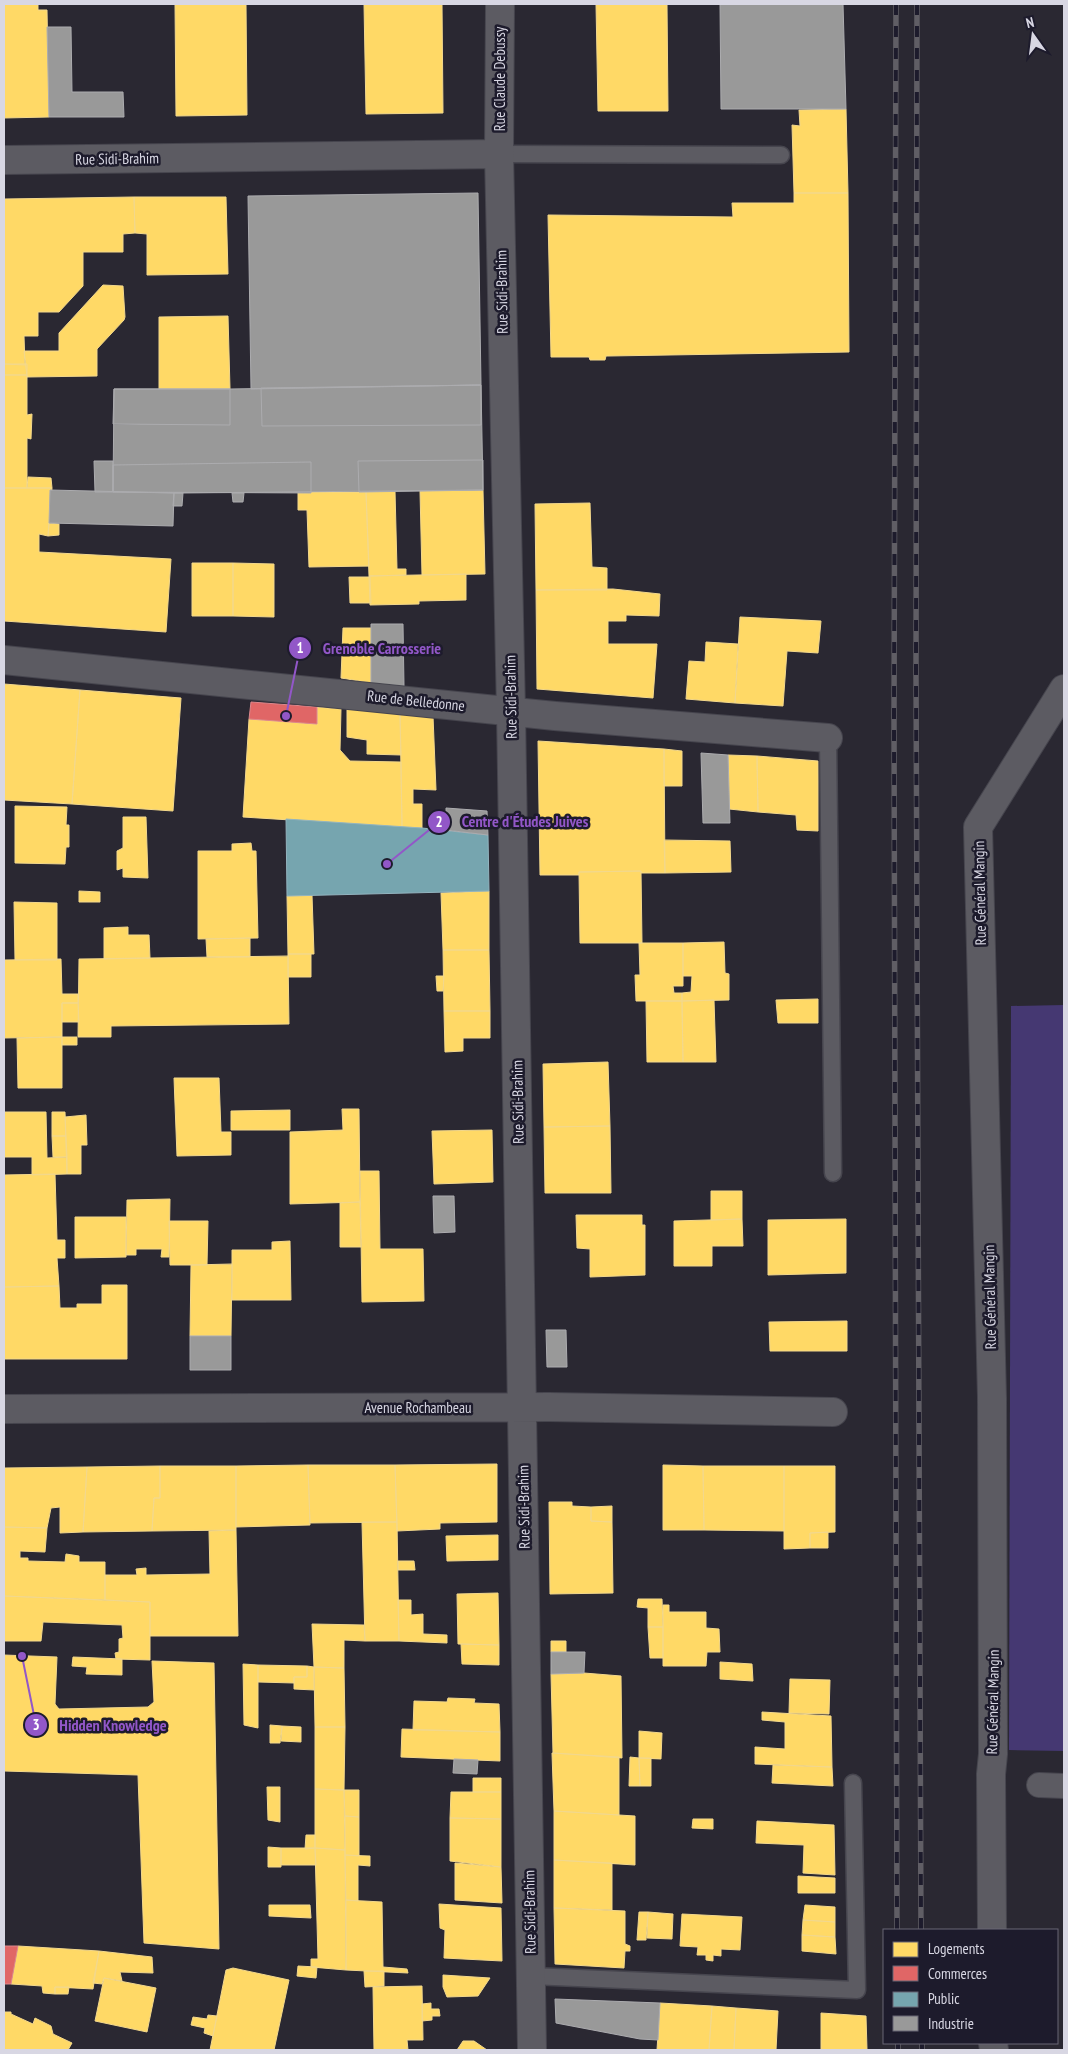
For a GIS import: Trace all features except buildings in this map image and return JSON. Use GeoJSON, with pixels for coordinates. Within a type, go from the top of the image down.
{"type":"FeatureCollection","features":[{"type":"Feature","properties":{"kind":"street","name":"Rue Claude Debussy"},"geometry":{"type":"LineString","coordinates":[[499,154],[500,4]]}},
{"type":"Feature","properties":{"kind":"street","name":"Rue Sidi-Brahim"},"geometry":{"type":"LineString","coordinates":[[4,160],[499,154],[511,711],[532,2040]]}},
{"type":"Feature","properties":{"kind":"street","name":"Rue de Belledonne"},"geometry":{"type":"LineString","coordinates":[[4,660],[511,711],[828,738]]}},
{"type":"Feature","properties":{"kind":"street","name":"Rue Général Mangin"},"geometry":{"type":"LineString","coordinates":[[992,1929],[991,1774],[994,1754],[992,1398],[978,826],[1064,689]]}},
{"type":"Feature","properties":{"kind":"street","name":"Avenue Rochambeau"},"geometry":{"type":"LineString","coordinates":[[4,1409],[523,1408],[833,1412]]}},
{"type":"Feature","properties":{"kind":"street"},"geometry":{"type":"LineString","coordinates":[[1038,1786],[1064,1786]]}},
{"type":"Feature","properties":{"kind":"street"},"geometry":{"type":"LineString","coordinates":[[532,2040],[551,2050]]}},
{"type":"Feature","properties":{"kind":"lane","name":"Rue Sidi-Brahim"},"geometry":{"type":"LineString","coordinates":[[499,154],[780,155]]}},
{"type":"Feature","properties":{"kind":"lane"},"geometry":{"type":"LineString","coordinates":[[828,738],[833,1173]]}},
{"type":"Feature","properties":{"kind":"lane"},"geometry":{"type":"LineString","coordinates":[[531,1976],[856,1990],[853,1783]]}},
{"type":"Feature","properties":{"kind":"shaded area"},"geometry":{"type":"Polygon","coordinates":[[[1064,1005],[1064,1751],[1009,1750],[1011,1006],[1064,1005]]]}},
{"type":"Feature","properties":{"kind":"railway"},"geometry":{"type":"LineString","coordinates":[[896,4],[894,719],[897,1929]]}},
{"type":"Feature","properties":{"kind":"railway"},"geometry":{"type":"LineString","coordinates":[[917,4],[916,674],[921,1929]]}},
{"type":"Feature","properties":{"kind":"railway"},"geometry":{"type":"LineString","coordinates":[[898,2044],[898,2050]]}},
{"type":"Feature","properties":{"kind":"railway"},"geometry":{"type":"LineString","coordinates":[[922,2044],[922,2050]]}},
{"type":"Feature","properties":{"kind":"place","name":"Grenoble Carrosserie"},"geometry":{"type":"Point","coordinates":[286,716]}},
{"type":"Feature","properties":{"kind":"place","name":"Centre d'Études Juives"},"geometry":{"type":"Point","coordinates":[387,864]}},
{"type":"Feature","properties":{"kind":"place","name":"Hidden Knowledge"},"geometry":{"type":"Point","coordinates":[22,1656]}}]}
